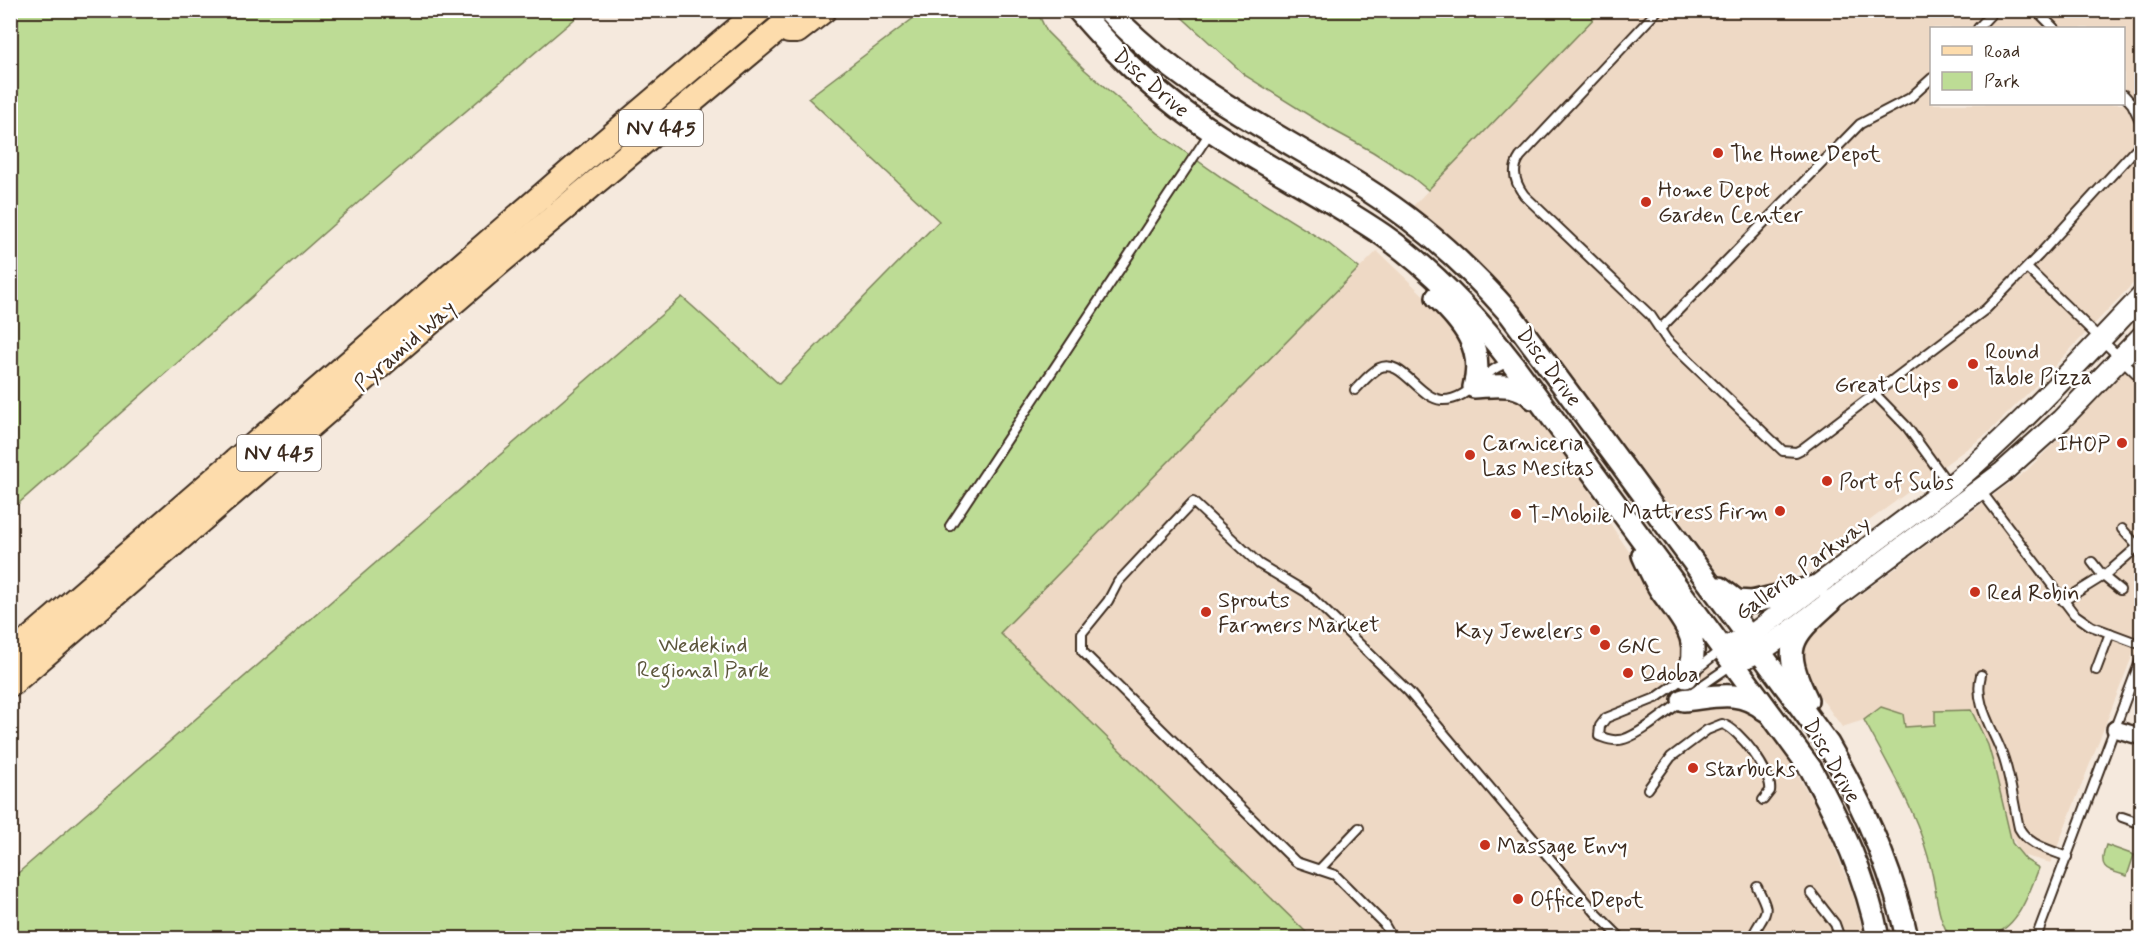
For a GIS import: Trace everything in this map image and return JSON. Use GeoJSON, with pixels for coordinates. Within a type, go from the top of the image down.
{"type":"FeatureCollection","features":[{"type":"Feature","properties":{"kind":"main road","name":"Pyramid Way"},"geometry":{"type":"LineString","coordinates":[[10,656],[760,10]]}},
{"type":"Feature","properties":{"kind":"main road","name":"Pyramid Way"},"geometry":{"type":"LineString","coordinates":[[10,685],[490,271],[801,10]]}},
{"type":"Feature","properties":{"kind":"main road"},"geometry":{"type":"LineString","coordinates":[[772,33],[797,30],[824,10]]}},
{"type":"Feature","properties":{"kind":"main road","name":"Disc Drive"},"geometry":{"type":"LineString","coordinates":[[1078,10],[1120,58],[1143,79],[1211,130],[1386,237],[1446,288],[1477,320],[1512,363],[1811,769],[1853,856],[1878,939]]}},
{"type":"Feature","properties":{"kind":"main road","name":"Disc Drive"},"geometry":{"type":"LineString","coordinates":[[1108,10],[1145,46],[1205,93],[1348,178],[1433,237],[1473,273],[1510,314],[1828,744],[1877,843],[1893,884],[1907,932]]}},
{"type":"Feature","properties":{"kind":"main road"},"geometry":{"type":"LineString","coordinates":[[1211,130],[1235,129],[1244,132],[1342,188],[1395,209]]}},
{"type":"Feature","properties":{"kind":"main road"},"geometry":{"type":"LineString","coordinates":[[1353,216],[1394,253],[1445,305],[1472,340],[1478,366],[1474,387],[1512,386],[1521,388],[1548,413]]}},
{"type":"Feature","properties":{"kind":"main road"},"geometry":{"type":"LineString","coordinates":[[1512,363],[1520,363],[1534,371],[1580,431],[1634,479]]}},
{"type":"Feature","properties":{"kind":"main road"},"geometry":{"type":"LineString","coordinates":[[1623,514],[1654,580],[1689,631],[1693,662],[1686,677]]}},
{"type":"Feature","properties":{"kind":"main road"},"geometry":{"type":"LineString","coordinates":[[1705,575],[1728,595],[1743,602],[1824,594]]}},
{"type":"Feature","properties":{"kind":"main road"},"geometry":{"type":"LineString","coordinates":[[1824,594],[1795,639],[1792,658],[1798,680],[1828,744]]}},
{"type":"Feature","properties":{"kind":"main road"},"geometry":{"type":"LineString","coordinates":[[1683,700],[1740,695],[1764,709],[1781,726]]}},
{"type":"Feature","properties":{"kind":"main road"},"geometry":{"type":"LineString","coordinates":[[1842,831],[1875,880],[1893,939]]}},
{"type":"Feature","properties":{"kind":"street","name":"Galleria Parkway"},"geometry":{"type":"LineString","coordinates":[[1824,594],[1979,462],[2142,296]]}},
{"type":"Feature","properties":{"kind":"street","name":"Galleria Parkway"},"geometry":{"type":"LineString","coordinates":[[1729,656],[1755,644],[1824,594],[1981,491],[2032,448],[2142,336]]}},
{"type":"Feature","properties":{"kind":"street"},"geometry":{"type":"LineString","coordinates":[[2115,729],[2142,737]]}},
{"type":"Feature","properties":{"kind":"lane"},"geometry":{"type":"LineString","coordinates":[[1658,10],[1530,144],[1516,162],[1515,180],[1524,195],[1651,316],[1667,340],[1783,451],[1796,452],[1802,449],[1986,309],[2027,268],[2142,142]]}},
{"type":"Feature","properties":{"kind":"lane"},"geometry":{"type":"LineString","coordinates":[[1979,27],[1995,10]]}},
{"type":"Feature","properties":{"kind":"lane"},"geometry":{"type":"LineString","coordinates":[[2036,10],[2053,27]]}},
{"type":"Feature","properties":{"kind":"lane"},"geometry":{"type":"LineString","coordinates":[[1660,329],[1860,124],[1910,98],[1930,80]]}},
{"type":"Feature","properties":{"kind":"lane"},"geometry":{"type":"LineString","coordinates":[[2125,96],[2132,104],[2142,125]]}},
{"type":"Feature","properties":{"kind":"lane"},"geometry":{"type":"LineString","coordinates":[[950,526],[1211,130]]}},
{"type":"Feature","properties":{"kind":"lane"},"geometry":{"type":"LineString","coordinates":[[2027,268],[2142,379]]}},
{"type":"Feature","properties":{"kind":"lane"},"geometry":{"type":"LineString","coordinates":[[1355,390],[1375,371],[1389,366],[1400,371],[1430,397],[1439,400],[1455,398],[1474,387],[1498,366],[1512,363]]}},
{"type":"Feature","properties":{"kind":"lane"},"geometry":{"type":"LineString","coordinates":[[1875,394],[1907,428],[1950,486]]}},
{"type":"Feature","properties":{"kind":"lane"},"geometry":{"type":"LineString","coordinates":[[1981,491],[2063,601],[2082,621],[2142,645]]}},
{"type":"Feature","properties":{"kind":"lane"},"geometry":{"type":"LineString","coordinates":[[1392,939],[1384,924],[1335,875],[1296,862],[1082,651],[1082,633],[1108,601],[1118,582],[1193,502],[1259,564],[1306,592],[1410,692],[1589,905],[1621,939]]}},
{"type":"Feature","properties":{"kind":"lane"},"geometry":{"type":"LineString","coordinates":[[2063,601],[2103,576],[2140,547],[2122,529]]}},
{"type":"Feature","properties":{"kind":"lane"},"geometry":{"type":"LineString","coordinates":[[2092,562],[2103,576],[2120,590]]}},
{"type":"Feature","properties":{"kind":"lane"},"geometry":{"type":"LineString","coordinates":[[2096,670],[2110,633]]}},
{"type":"Feature","properties":{"kind":"lane"},"geometry":{"type":"LineString","coordinates":[[1729,656],[1683,700],[1648,726],[1624,739],[1611,740],[1599,736],[1600,726],[1606,718],[1656,698],[1686,677],[1729,656]]}},
{"type":"Feature","properties":{"kind":"lane"},"geometry":{"type":"LineString","coordinates":[[2036,939],[2142,657]]}},
{"type":"Feature","properties":{"kind":"lane"},"geometry":{"type":"LineString","coordinates":[[1981,675],[1978,693],[2004,759],[2019,828],[2023,835],[2034,844],[2067,857]]}},
{"type":"Feature","properties":{"kind":"lane"},"geometry":{"type":"LineString","coordinates":[[1648,789],[1671,757],[1707,730],[1722,724],[1734,729],[1741,736],[1769,778],[1770,791],[1763,800]]}},
{"type":"Feature","properties":{"kind":"lane"},"geometry":{"type":"LineString","coordinates":[[2122,817],[2142,824]]}},
{"type":"Feature","properties":{"kind":"lane"},"geometry":{"type":"LineString","coordinates":[[1319,870],[1359,828]]}},
{"type":"Feature","properties":{"kind":"lane"},"geometry":{"type":"LineString","coordinates":[[1754,939],[1754,933],[1765,918],[1767,910],[1756,887]]}},
{"type":"Feature","properties":{"kind":"lane"},"geometry":{"type":"LineString","coordinates":[[1811,893],[1835,924],[1840,939]]}},
{"type":"Feature","properties":{"kind":"shaded area"},"geometry":{"type":"Polygon","coordinates":[[[2139,10],[2141,12],[2141,275],[1988,433],[1777,589],[1750,597],[1730,589],[1524,311],[1471,255],[1413,206],[1601,11],[2139,10]]]}},
{"type":"Feature","properties":{"kind":"shaded area"},"geometry":{"type":"Polygon","coordinates":[[[1377,251],[1486,350],[1584,482],[1683,630],[1736,701],[1750,706],[1763,722],[1786,755],[1823,819],[1852,892],[1865,938],[1312,938],[1000,633],[1377,251]]]}},
{"type":"Feature","properties":{"kind":"shaded area"},"geometry":{"type":"Polygon","coordinates":[[[2141,353],[2141,657],[2133,654],[2051,863],[2021,855],[2008,830],[1994,766],[1935,711],[1935,725],[1905,727],[1881,707],[1864,720],[1842,727],[1809,681],[1797,648],[1805,636],[2026,471],[2141,353]]]}},
{"type":"Feature","properties":{"kind":"green space"},"geometry":{"type":"Polygon","coordinates":[[[11,10],[584,11],[360,201],[11,510],[11,10]]]}},
{"type":"Feature","properties":{"kind":"green space","name":"Wedekind Regional Park"},"geometry":{"type":"Polygon","coordinates":[[[923,11],[1037,11],[1047,32],[1085,70],[1158,133],[1224,179],[1329,244],[1359,268],[1000,633],[1312,938],[11,938],[10,880],[682,297],[779,384],[939,221],[808,98],[923,11]]]}},
{"type":"Feature","properties":{"kind":"green space"},"geometry":{"type":"Polygon","coordinates":[[[1175,11],[1601,11],[1428,190],[1373,152],[1331,129],[1246,76],[1175,11]]]}},
{"type":"Feature","properties":{"kind":"green space"},"geometry":{"type":"Polygon","coordinates":[[[1881,707],[1903,714],[1905,727],[1935,725],[1935,711],[1971,710],[1988,745],[2012,843],[2026,860],[2039,868],[2020,910],[2014,919],[1997,934],[1986,938],[1952,938],[1943,924],[1927,853],[1913,813],[1864,720],[1881,707]]]}},
{"type":"Feature","properties":{"kind":"green space"},"geometry":{"type":"Polygon","coordinates":[[[2106,845],[2134,855],[2127,876],[2109,870],[2103,864],[2106,845]]]}},
{"type":"Feature","properties":{"kind":"place","name":"The Home Depot"},"geometry":{"type":"Point","coordinates":[1718,153]}},
{"type":"Feature","properties":{"kind":"place","name":"Home Depot Garden Center"},"geometry":{"type":"Point","coordinates":[1646,202]}},
{"type":"Feature","properties":{"kind":"place","name":"Round Table Pizza"},"geometry":{"type":"Point","coordinates":[1973,364]}},
{"type":"Feature","properties":{"kind":"place","name":"Great Clips"},"geometry":{"type":"Point","coordinates":[1953,384]}},
{"type":"Feature","properties":{"kind":"place","name":"IHOP"},"geometry":{"type":"Point","coordinates":[2122,443]}},
{"type":"Feature","properties":{"kind":"place","name":"Carniceria Las Mesitas"},"geometry":{"type":"Point","coordinates":[1470,455]}},
{"type":"Feature","properties":{"kind":"place","name":"Port of Subs"},"geometry":{"type":"Point","coordinates":[1827,481]}},
{"type":"Feature","properties":{"kind":"place","name":"Mattress Firm"},"geometry":{"type":"Point","coordinates":[1780,511]}},
{"type":"Feature","properties":{"kind":"place","name":"T-Mobile"},"geometry":{"type":"Point","coordinates":[1516,514]}},
{"type":"Feature","properties":{"kind":"place","name":"Red Robin"},"geometry":{"type":"Point","coordinates":[1975,592]}},
{"type":"Feature","properties":{"kind":"place","name":"Sprouts Farmers Market"},"geometry":{"type":"Point","coordinates":[1206,612]}},
{"type":"Feature","properties":{"kind":"place","name":"Kay Jewelers"},"geometry":{"type":"Point","coordinates":[1595,630]}},
{"type":"Feature","properties":{"kind":"place","name":"GNC"},"geometry":{"type":"Point","coordinates":[1605,645]}},
{"type":"Feature","properties":{"kind":"place","name":"Qdoba"},"geometry":{"type":"Point","coordinates":[1628,673]}},
{"type":"Feature","properties":{"kind":"place","name":"Starbucks"},"geometry":{"type":"Point","coordinates":[1693,768]}},
{"type":"Feature","properties":{"kind":"place","name":"Massage Envy"},"geometry":{"type":"Point","coordinates":[1485,845]}},
{"type":"Feature","properties":{"kind":"place","name":"Office Depot"},"geometry":{"type":"Point","coordinates":[1518,899]}}]}
